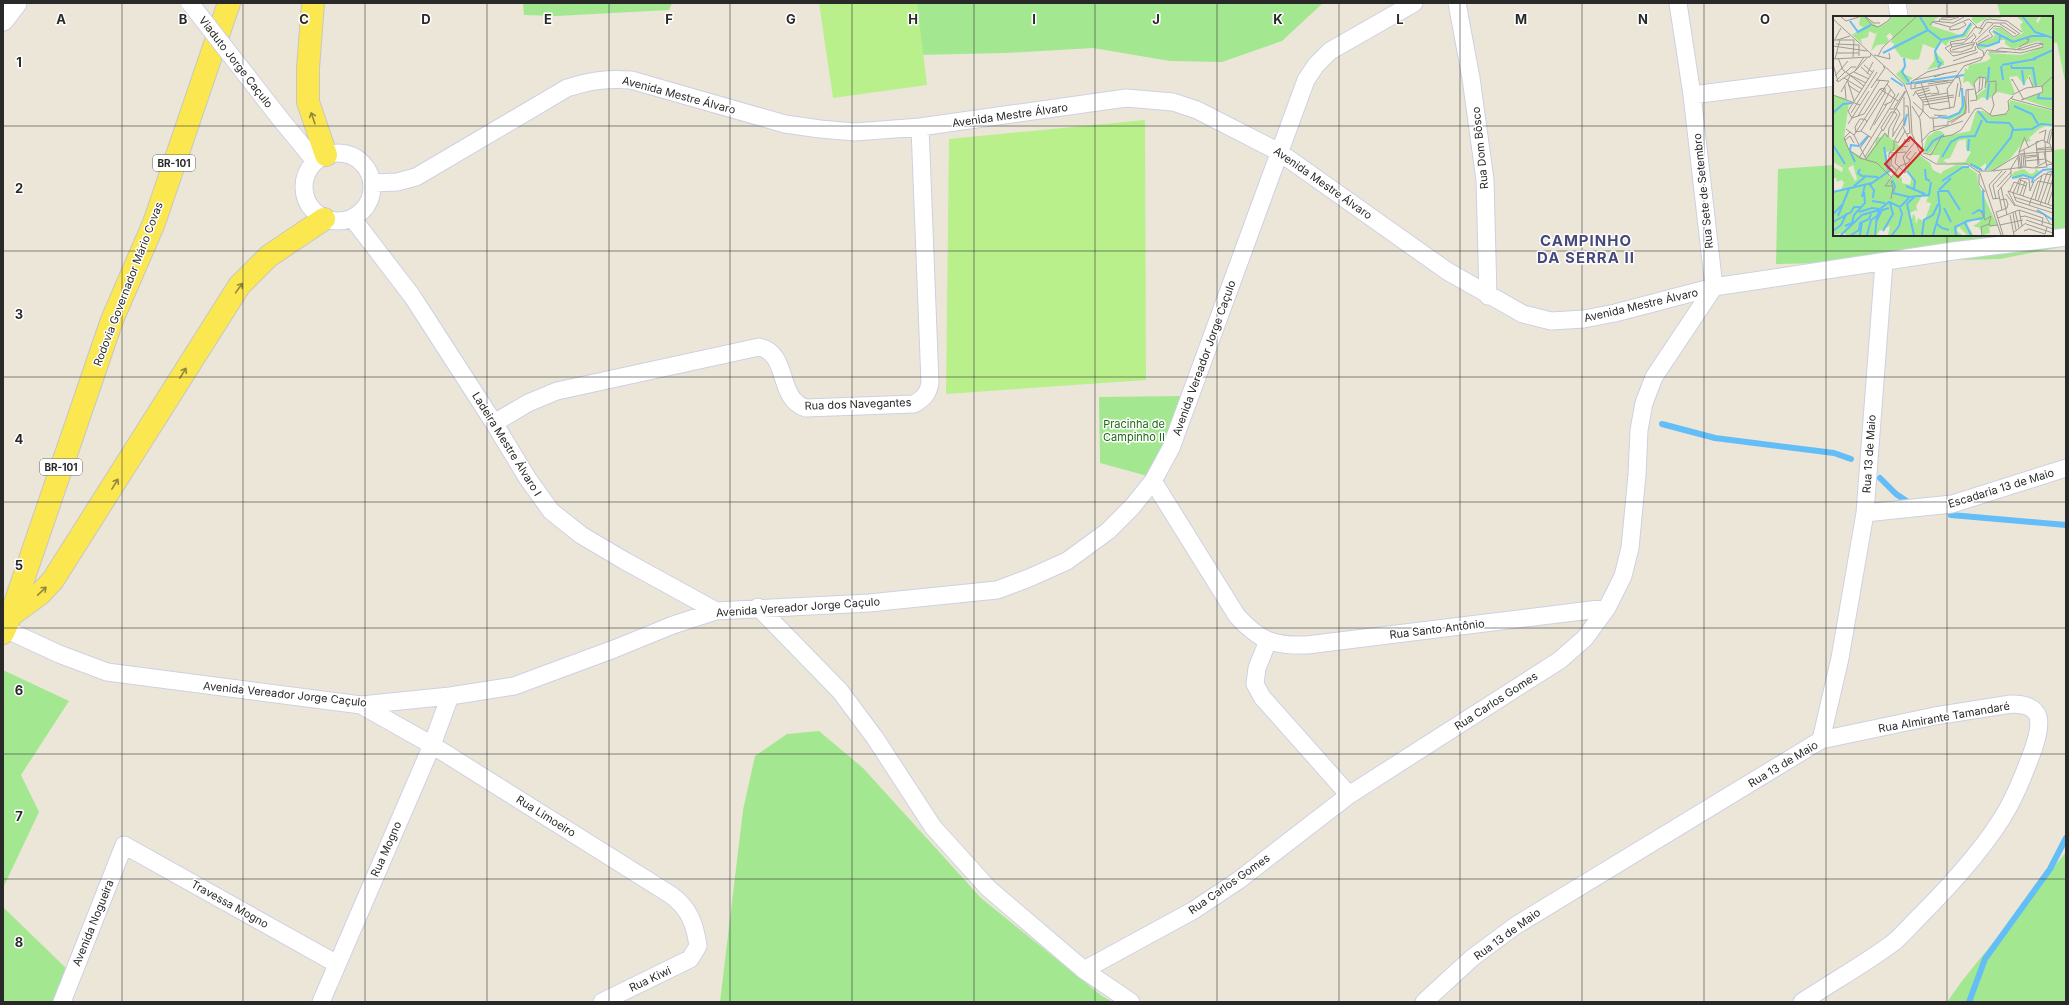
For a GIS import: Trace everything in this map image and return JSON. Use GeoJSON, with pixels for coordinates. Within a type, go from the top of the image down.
{"type":"FeatureCollection","features":[{"type":"Feature","properties":{"kind":"main road","name":"Rodovia Governador Mário Covas"},"geometry":{"type":"LineString","coordinates":[[6,625],[112,320],[154,223],[229,3]]}},
{"type":"Feature","properties":{"kind":"main road"},"geometry":{"type":"LineString","coordinates":[[313,3],[308,68],[308,102],[320,158]]}},
{"type":"Feature","properties":{"kind":"main road"},"geometry":{"type":"LineString","coordinates":[[6,625],[53,580],[240,286],[254,269],[269,256],[324,219]]}},
{"type":"Feature","properties":{"kind":"street"},"geometry":{"type":"LineString","coordinates":[[3,20],[16,3]]}},
{"type":"Feature","properties":{"kind":"street","name":"Viaduto Jorge Caçulo"},"geometry":{"type":"LineString","coordinates":[[190,3],[282,121],[320,158]]}},
{"type":"Feature","properties":{"kind":"street"},"geometry":{"type":"LineString","coordinates":[[1279,152],[1306,80],[1316,65],[1330,51],[1414,3]]}},
{"type":"Feature","properties":{"kind":"street","name":"Rua Dom Bôsco"},"geometry":{"type":"LineString","coordinates":[[1457,3],[1471,78],[1485,180],[1488,296]]}},
{"type":"Feature","properties":{"kind":"street","name":"Rua Sete de Setembro"},"geometry":{"type":"LineString","coordinates":[[1678,3],[1692,95],[1714,287]]}},
{"type":"Feature","properties":{"kind":"street"},"geometry":{"type":"LineString","coordinates":[[1897,3],[1899,16]]}},
{"type":"Feature","properties":{"kind":"street"},"geometry":{"type":"LineString","coordinates":[[1692,95],[1833,77]]}},
{"type":"Feature","properties":{"kind":"street","name":"Avenida Mestre Álvaro"},"geometry":{"type":"LineString","coordinates":[[373,183],[397,182],[416,177],[567,88],[588,81],[609,79],[631,80],[785,124],[855,132],[920,127],[1126,98],[1152,99],[1173,102],[1197,110],[1279,152],[1447,271],[1488,296],[1523,314],[1551,320],[1584,319],[1615,313],[1714,287],[1953,251],[2066,237]]}},
{"type":"Feature","properties":{"kind":"street","name":"Rua dos Navegantes"},"geometry":{"type":"LineString","coordinates":[[494,423],[528,403],[557,391],[759,347],[773,353],[778,361],[790,396],[799,406],[806,408],[914,404],[923,399],[928,392],[930,383],[920,127]]}},
{"type":"Feature","properties":{"kind":"street","name":"Avenida Vereador Jorge Caçulo"},"geometry":{"type":"LineString","coordinates":[[6,625],[59,654],[107,672],[361,705],[450,696],[514,686],[614,650],[673,625],[716,611],[758,607],[869,603],[997,590],[1067,561],[1108,531],[1132,508],[1153,481],[1171,448],[1279,152]]}},
{"type":"Feature","properties":{"kind":"street"},"geometry":{"type":"LineString","coordinates":[[338,153],[352,156],[362,162],[369,172],[373,183],[370,202],[363,212],[353,219],[335,222],[324,219],[311,208],[304,189],[305,177],[320,158],[338,153]]}},
{"type":"Feature","properties":{"kind":"street","name":"Ladeira Mestre Álvaro I"},"geometry":{"type":"LineString","coordinates":[[353,219],[412,296],[494,423],[528,479],[551,511],[587,538],[716,611]]}},
{"type":"Feature","properties":{"kind":"street","name":"Rua 13 de Maio"},"geometry":{"type":"LineString","coordinates":[[1424,1002],[1472,958],[1515,926],[1821,740],[1840,658],[1865,513],[1884,262]]}},
{"type":"Feature","properties":{"kind":"street","name":"Rua Carlos Gomes"},"geometry":{"type":"LineString","coordinates":[[1084,970],[1194,910],[1239,880],[1349,795],[1560,660],[1585,638],[1607,608],[1623,576],[1630,548],[1637,475],[1639,430],[1644,403],[1654,377],[1714,287]]}},
{"type":"Feature","properties":{"kind":"street","name":"Escadaria 13 de Maio"},"geometry":{"type":"LineString","coordinates":[[1865,513],[1952,504],[2066,468]]}},
{"type":"Feature","properties":{"kind":"street","name":"Rua Santo Antônio"},"geometry":{"type":"LineString","coordinates":[[1153,481],[1237,616],[1252,632],[1268,641],[1286,646],[1307,645],[1607,608]]}},
{"type":"Feature","properties":{"kind":"street"},"geometry":{"type":"LineString","coordinates":[[758,607],[840,691],[875,738],[934,826],[988,888],[1084,970],[1131,1002]]}},
{"type":"Feature","properties":{"kind":"street"},"geometry":{"type":"LineString","coordinates":[[1268,641],[1257,668],[1255,684],[1262,697],[1349,795]]}},
{"type":"Feature","properties":{"kind":"street","name":"Rua Mogno"},"geometry":{"type":"LineString","coordinates":[[320,1002],[432,745],[450,696]]}},
{"type":"Feature","properties":{"kind":"street","name":"Rua Almirante Tamandaré"},"geometry":{"type":"LineString","coordinates":[[1802,1002],[1894,942],[1935,901],[1974,856],[2008,808],[2038,734],[2039,717],[2036,710],[2024,704],[2011,704],[1935,716],[1821,740]]}},
{"type":"Feature","properties":{"kind":"street","name":"Rua Limoeiro"},"geometry":{"type":"LineString","coordinates":[[361,705],[432,745],[678,900],[692,917],[698,946],[695,953]]}},
{"type":"Feature","properties":{"kind":"street","name":"Travessa Mogno"},"geometry":{"type":"LineString","coordinates":[[124,845],[337,964]]}},
{"type":"Feature","properties":{"kind":"street","name":"Avenida Nogueira"},"geometry":{"type":"LineString","coordinates":[[62,1002],[124,845]]}},
{"type":"Feature","properties":{"kind":"street","name":"Rua Kiwi"},"geometry":{"type":"LineString","coordinates":[[602,1002],[684,963],[695,953]]}},
{"type":"Feature","properties":{"kind":"green space"},"geometry":{"type":"Polygon","coordinates":[[[523,3],[672,3],[669,10],[557,16],[524,15],[523,3]]]}},
{"type":"Feature","properties":{"kind":"green space"},"geometry":{"type":"Polygon","coordinates":[[[819,3],[917,3],[927,85],[833,98],[819,3]]]}},
{"type":"Feature","properties":{"kind":"green space"},"geometry":{"type":"Polygon","coordinates":[[[910,3],[1323,3],[1282,41],[1222,62],[1170,61],[1093,48],[1006,53],[917,55],[910,3]]]}},
{"type":"Feature","properties":{"kind":"green space"},"geometry":{"type":"Polygon","coordinates":[[[1997,3],[2066,3],[2066,86],[2057,43],[2053,42],[2053,16],[2001,16],[1997,3]]]}},
{"type":"Feature","properties":{"kind":"green space"},"geometry":{"type":"Polygon","coordinates":[[[1145,120],[1146,380],[946,394],[949,139],[1145,120]]]}},
{"type":"Feature","properties":{"kind":"green space"},"geometry":{"type":"Polygon","coordinates":[[[2066,149],[2066,246],[2000,259],[1776,264],[1778,169],[1833,165],[1833,236],[2053,236],[2053,150],[2066,149]]]}},
{"type":"Feature","properties":{"kind":"green space","name":"Pracinha de Campinho II"},"geometry":{"type":"Polygon","coordinates":[[[1183,396],[1151,477],[1100,463],[1099,397],[1183,396]]]}},
{"type":"Feature","properties":{"kind":"green space"},"geometry":{"type":"Polygon","coordinates":[[[3,670],[69,701],[21,775],[39,812],[3,888],[3,670]]]}},
{"type":"Feature","properties":{"kind":"green space"},"geometry":{"type":"Polygon","coordinates":[[[819,731],[863,768],[981,898],[1102,996],[1113,1002],[720,1002],[743,810],[755,756],[787,734],[819,731]]]}},
{"type":"Feature","properties":{"kind":"green space"},"geometry":{"type":"Polygon","coordinates":[[[2066,852],[2066,1002],[1947,1002],[1962,981],[2066,852]]]}},
{"type":"Feature","properties":{"kind":"green space"},"geometry":{"type":"Polygon","coordinates":[[[3,907],[69,971],[54,1002],[3,1002],[3,907]]]}},
{"type":"Feature","properties":{"kind":"waterway"},"geometry":{"type":"LineString","coordinates":[[1662,424],[1715,438],[1834,453],[1851,459]]}},
{"type":"Feature","properties":{"kind":"waterway"},"geometry":{"type":"LineString","coordinates":[[1880,478],[1896,494],[1911,504]]}},
{"type":"Feature","properties":{"kind":"waterway"},"geometry":{"type":"LineString","coordinates":[[1951,515],[2066,525]]}},
{"type":"Feature","properties":{"kind":"waterway"},"geometry":{"type":"LineString","coordinates":[[1969,1002],[1985,959],[2050,869],[2066,838]]}},
{"type":"Feature","properties":{"kind":"district","name":"CAMPINHO DA SERRA II"},"geometry":{"type":"Point","coordinates":[1586,248]}}]}
